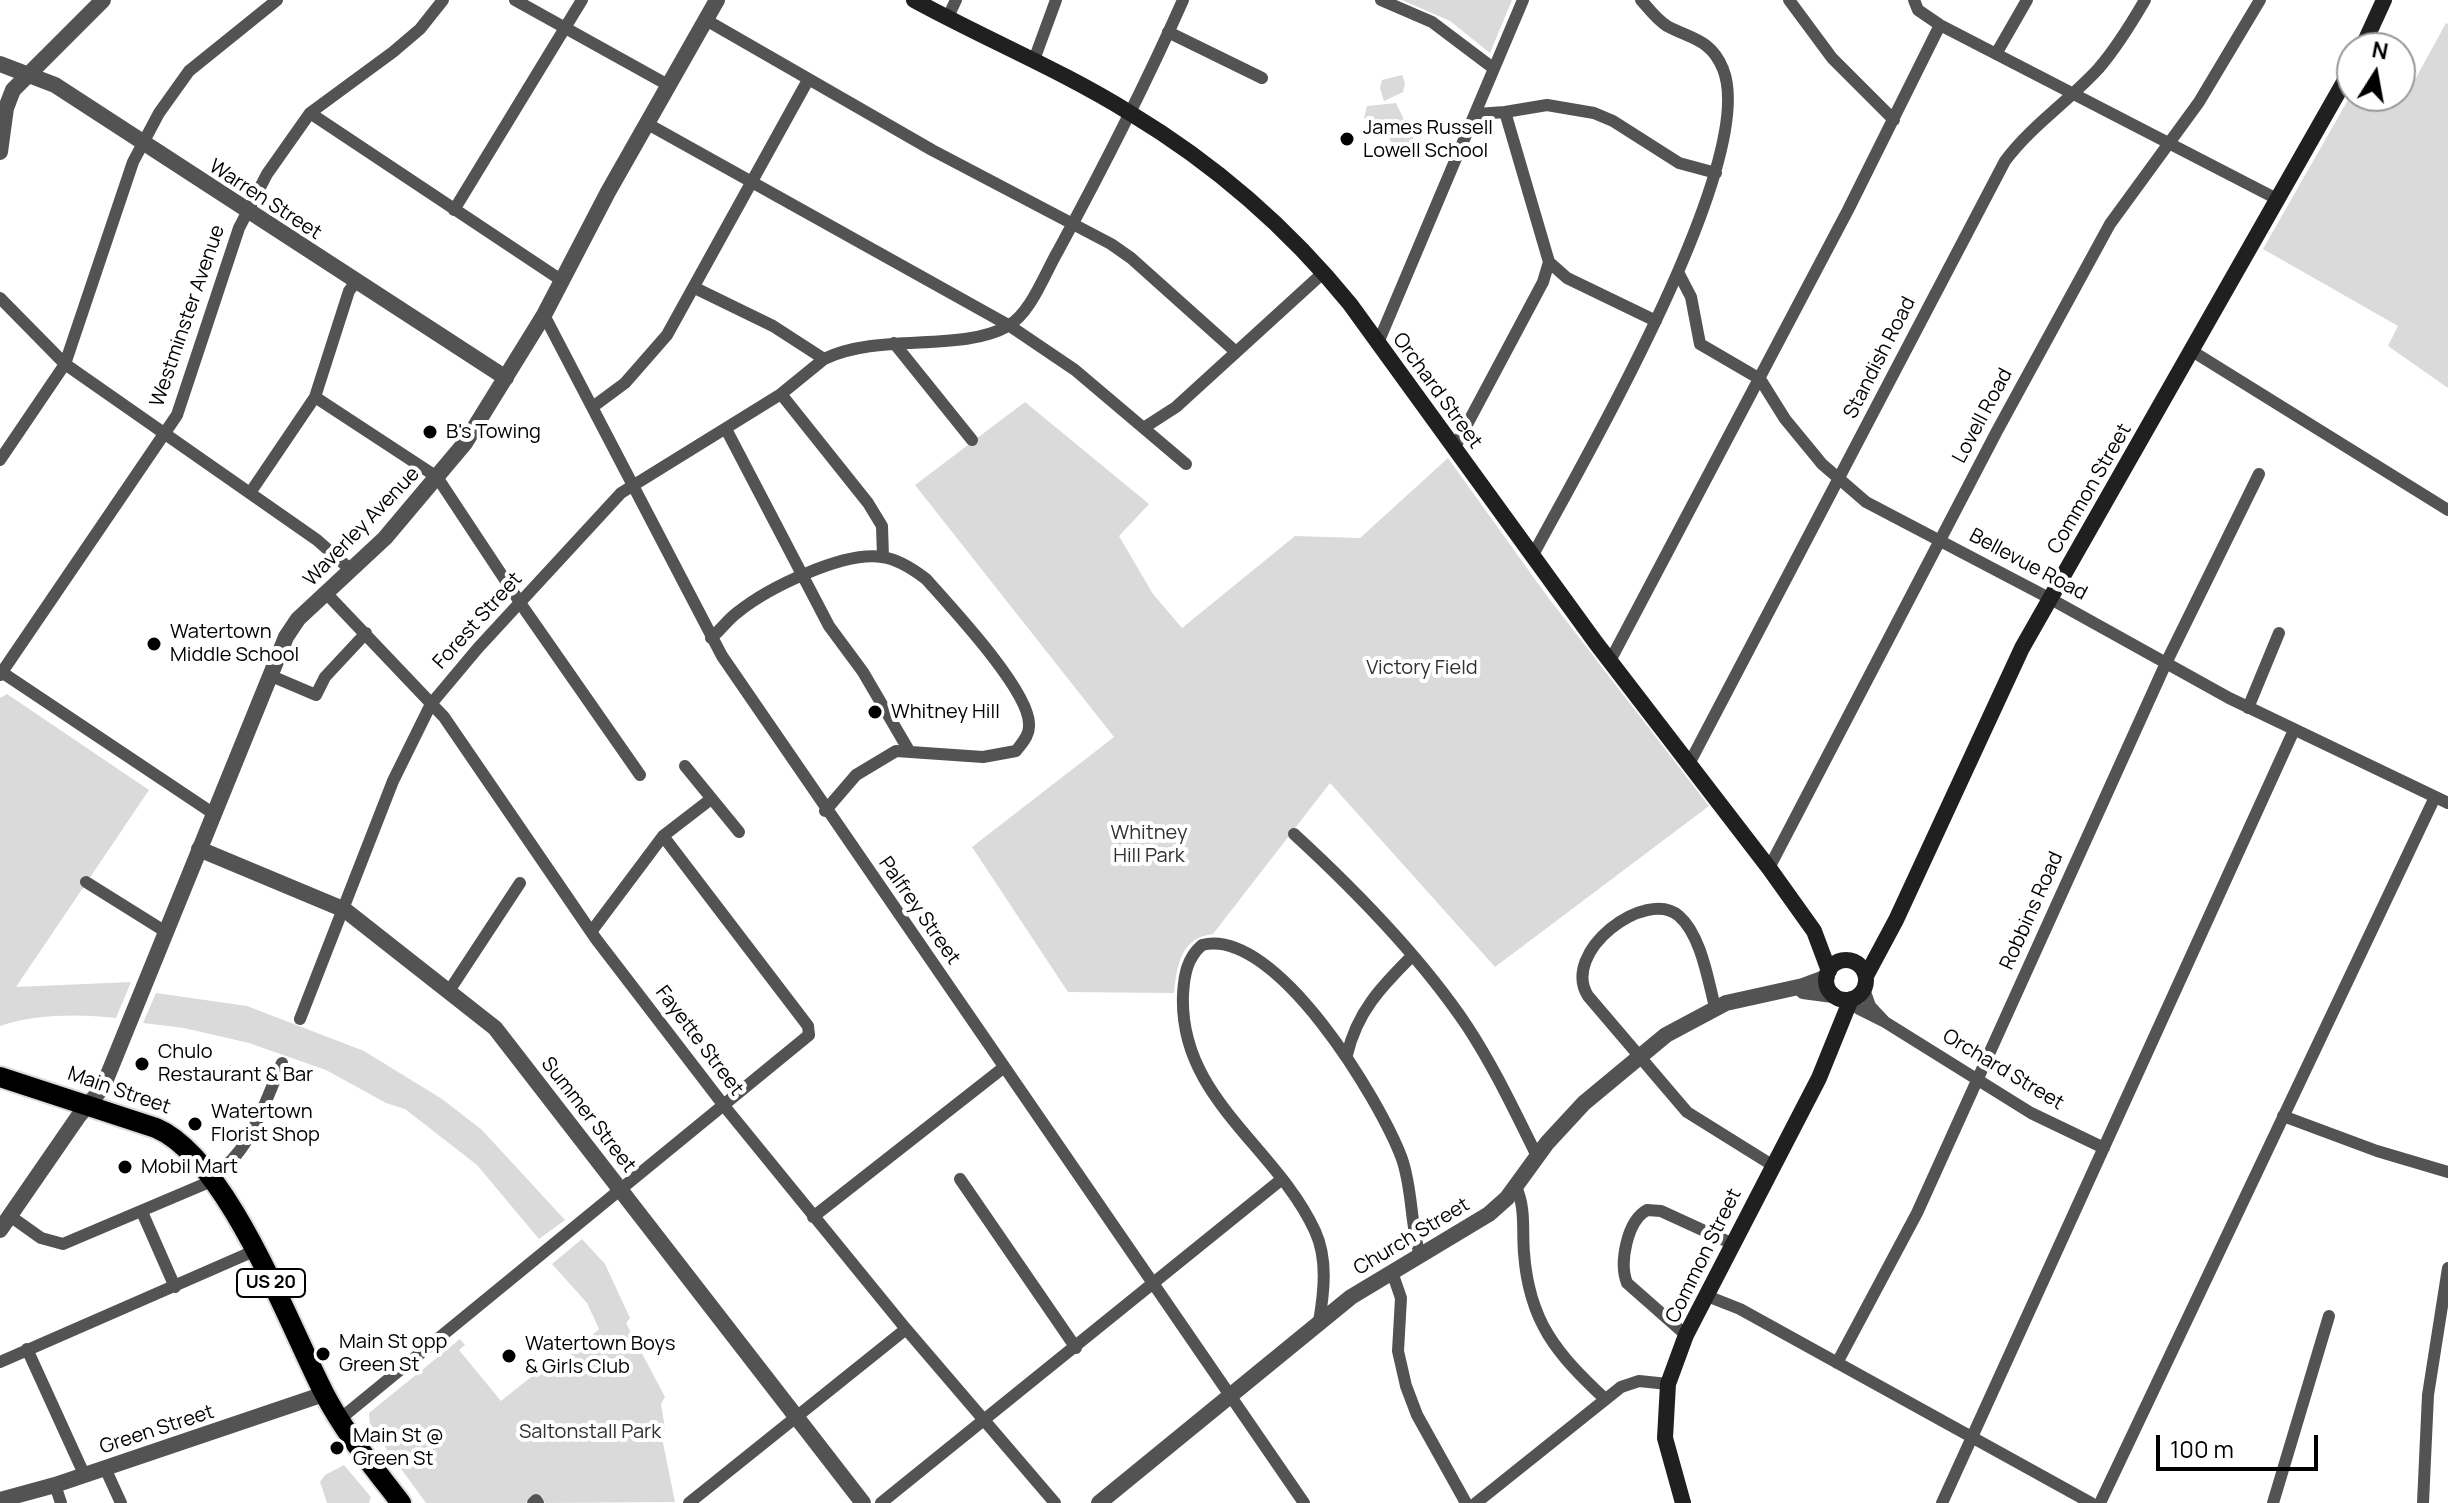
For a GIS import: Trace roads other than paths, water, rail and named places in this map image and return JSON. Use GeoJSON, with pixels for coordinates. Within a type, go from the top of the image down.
{"type":"FeatureCollection","features":[{"type":"Feature","properties":{"kind":"main road","name":"Orchard Street"},"geometry":{"type":"LineString","coordinates":[[914,0],[1131,113],[1252,203],[1324,272],[1532,557],[1814,931],[1849,960]]}},
{"type":"Feature","properties":{"kind":"main road"},"geometry":{"type":"LineString","coordinates":[[2369,32],[2384,0]]}},
{"type":"Feature","properties":{"kind":"main road","name":"Common Street"},"geometry":{"type":"LineString","coordinates":[[1683,1503],[1665,1438],[1668,1384],[1686,1335],[1816,1084],[2009,675],[2049,598],[2336,96]]}},
{"type":"Feature","properties":{"kind":"main road","name":"Orchard Street"},"geometry":{"type":"LineString","coordinates":[[1814,931],[1828,974]]}},
{"type":"Feature","properties":{"kind":"main road"},"geometry":{"type":"LineString","coordinates":[[1849,960],[1862,968],[1858,991],[1833,995],[1828,974],[1835,964],[1849,960],[1885,940]]}},
{"type":"Feature","properties":{"kind":"main road","name":"Common Street"},"geometry":{"type":"LineString","coordinates":[[1833,995],[1835,1039]]}},
{"type":"Feature","properties":{"kind":"main road","name":"Main Street"},"geometry":{"type":"LineString","coordinates":[[0,1077],[174,1137],[213,1178],[254,1251],[324,1394],[393,1500]]}},
{"type":"Feature","properties":{"kind":"street"},"geometry":{"type":"LineString","coordinates":[[0,460],[65,364],[142,143],[171,93],[189,71],[277,0]]}},
{"type":"Feature","properties":{"kind":"street","name":"Westminster Avenue"},"geometry":{"type":"LineString","coordinates":[[1,673],[165,434],[183,402],[245,212],[310,113],[402,44],[443,0]]}},
{"type":"Feature","properties":{"kind":"street"},"geometry":{"type":"LineString","coordinates":[[515,0],[564,30],[668,85]]}},
{"type":"Feature","properties":{"kind":"street"},"geometry":{"type":"LineString","coordinates":[[454,210],[582,0]]}},
{"type":"Feature","properties":{"kind":"street","name":"Waverley Avenue"},"geometry":{"type":"LineString","coordinates":[[0,1230],[105,1083],[269,675],[293,625],[385,538],[465,443],[544,315],[646,123],[717,0]]}},
{"type":"Feature","properties":{"kind":"street"},"geometry":{"type":"LineString","coordinates":[[948,17],[956,0]]}},
{"type":"Feature","properties":{"kind":"street"},"geometry":{"type":"LineString","coordinates":[[1034,60],[1056,0]]}},
{"type":"Feature","properties":{"kind":"street"},"geometry":{"type":"LineString","coordinates":[[695,288],[773,326],[824,359],[846,348],[967,337],[1010,326],[1029,304],[1073,223],[1131,113],[1183,0]]}},
{"type":"Feature","properties":{"kind":"street"},"geometry":{"type":"LineString","coordinates":[[1381,0],[1432,22],[1493,68]]}},
{"type":"Feature","properties":{"kind":"street"},"geometry":{"type":"LineString","coordinates":[[1378,343],[1523,0]]}},
{"type":"Feature","properties":{"kind":"street"},"geometry":{"type":"LineString","coordinates":[[1532,557],[1656,321],[1705,211],[1716,173],[1725,124],[1724,70],[1712,51],[1696,36],[1667,26],[1641,0]]}},
{"type":"Feature","properties":{"kind":"street"},"geometry":{"type":"LineString","coordinates":[[1789,0],[1832,58],[1894,120]]}},
{"type":"Feature","properties":{"kind":"street"},"geometry":{"type":"LineString","coordinates":[[1914,0],[1918,10],[1940,25],[2277,199]]}},
{"type":"Feature","properties":{"kind":"street"},"geometry":{"type":"LineString","coordinates":[[1996,54],[2027,0]]}},
{"type":"Feature","properties":{"kind":"street","name":"Standish Road"},"geometry":{"type":"LineString","coordinates":[[1689,764],[2005,161],[2025,134],[2098,69],[2127,33],[2145,0]]}},
{"type":"Feature","properties":{"kind":"street","name":"Lovell Road"},"geometry":{"type":"LineString","coordinates":[[1769,868],[2110,224],[2224,64],[2260,0]]}},
{"type":"Feature","properties":{"kind":"street"},"geometry":{"type":"LineString","coordinates":[[0,152],[10,94],[25,74],[98,1]]}},
{"type":"Feature","properties":{"kind":"street"},"geometry":{"type":"LineString","coordinates":[[706,20],[808,80],[1073,223],[1131,258],[1236,352]]}},
{"type":"Feature","properties":{"kind":"street"},"geometry":{"type":"LineString","coordinates":[[1610,661],[1760,379],[1940,25]]}},
{"type":"Feature","properties":{"kind":"street"},"geometry":{"type":"LineString","coordinates":[[1168,32],[1262,78]]}},
{"type":"Feature","properties":{"kind":"street","name":"Warren Street"},"geometry":{"type":"LineString","coordinates":[[0,64],[55,85],[245,212],[506,378]]}},
{"type":"Feature","properties":{"kind":"street"},"geometry":{"type":"LineString","coordinates":[[594,406],[647,361],[667,335],[808,80]]}},
{"type":"Feature","properties":{"kind":"street"},"geometry":{"type":"LineString","coordinates":[[0,104],[4,121]]}},
{"type":"Feature","properties":{"kind":"street"},"geometry":{"type":"LineString","coordinates":[[1477,114],[1547,105],[1571,107],[1613,121],[1679,163],[1716,173]]}},
{"type":"Feature","properties":{"kind":"street"},"geometry":{"type":"LineString","coordinates":[[1454,449],[1545,278],[1549,262],[1505,112]]}},
{"type":"Feature","properties":{"kind":"street"},"geometry":{"type":"LineString","coordinates":[[310,113],[561,280]]}},
{"type":"Feature","properties":{"kind":"street"},"geometry":{"type":"LineString","coordinates":[[646,123],[1010,326],[1075,370],[1186,464]]}},
{"type":"Feature","properties":{"kind":"street"},"geometry":{"type":"LineString","coordinates":[[1549,262],[1567,278],[1656,321]]}},
{"type":"Feature","properties":{"kind":"street"},"geometry":{"type":"LineString","coordinates":[[1145,427],[1176,407],[1324,272]]}},
{"type":"Feature","properties":{"kind":"street","name":"Bellevue Road"},"geometry":{"type":"LineString","coordinates":[[1678,272],[1687,285],[1700,344],[1760,379],[1785,419],[1839,482],[1866,502],[2248,708],[2448,803]]}},
{"type":"Feature","properties":{"kind":"street"},"geometry":{"type":"LineString","coordinates":[[250,493],[315,397],[349,291],[355,283]]}},
{"type":"Feature","properties":{"kind":"street"},"geometry":{"type":"LineString","coordinates":[[0,298],[65,364],[317,540],[351,570]]}},
{"type":"Feature","properties":{"kind":"street","name":"Palfrey Street"},"geometry":{"type":"LineString","coordinates":[[544,315],[594,406],[711,638],[825,811],[1304,1503]]}},
{"type":"Feature","properties":{"kind":"street"},"geometry":{"type":"LineString","coordinates":[[894,343],[972,440]]}},
{"type":"Feature","properties":{"kind":"street"},"geometry":{"type":"LineString","coordinates":[[2192,351],[2448,510]]}},
{"type":"Feature","properties":{"kind":"street","name":"Forest Street"},"geometry":{"type":"LineString","coordinates":[[300,1019],[393,781],[431,704],[633,483],[781,394],[824,359]]}},
{"type":"Feature","properties":{"kind":"street"},"geometry":{"type":"LineString","coordinates":[[781,394],[868,503],[882,526],[883,557]]}},
{"type":"Feature","properties":{"kind":"street"},"geometry":{"type":"LineString","coordinates":[[315,397],[437,477],[640,775]]}},
{"type":"Feature","properties":{"kind":"street"},"geometry":{"type":"LineString","coordinates":[[726,429],[801,577],[829,626],[897,725],[908,749]]}},
{"type":"Feature","properties":{"kind":"street","name":"Robbins Road"},"geometry":{"type":"LineString","coordinates":[[1837,1363],[1908,1233],[2166,663],[2259,474]]}},
{"type":"Feature","properties":{"kind":"street"},"geometry":{"type":"LineString","coordinates":[[711,638],[738,612],[801,577],[841,561],[883,557],[909,567],[926,579],[957,613],[1018,692],[1030,721],[1023,742],[1016,751],[983,757],[908,749],[876,760],[842,789],[825,811]]}},
{"type":"Feature","properties":{"kind":"street","name":"Fayette Street"},"geometry":{"type":"LineString","coordinates":[[326,593],[431,704],[591,932],[725,1107],[906,1329],[1055,1503]]}},
{"type":"Feature","properties":{"kind":"street"},"geometry":{"type":"LineString","coordinates":[[269,675],[316,695],[325,677],[366,633]]}},
{"type":"Feature","properties":{"kind":"street"},"geometry":{"type":"LineString","coordinates":[[2248,708],[2279,633]]}},
{"type":"Feature","properties":{"kind":"street"},"geometry":{"type":"LineString","coordinates":[[1,673],[214,814]]}},
{"type":"Feature","properties":{"kind":"street"},"geometry":{"type":"LineString","coordinates":[[1942,1503],[2294,730]]}},
{"type":"Feature","properties":{"kind":"street"},"geometry":{"type":"LineString","coordinates":[[685,766],[739,832]]}},
{"type":"Feature","properties":{"kind":"street"},"geometry":{"type":"LineString","coordinates":[[2100,1503],[2435,797]]}},
{"type":"Feature","properties":{"kind":"street"},"geometry":{"type":"LineString","coordinates":[[591,932],[663,836],[711,799]]}},
{"type":"Feature","properties":{"kind":"street"},"geometry":{"type":"LineString","coordinates":[[1294,834],[1338,875],[1411,957],[1472,1034],[1508,1094],[1537,1156]]}},
{"type":"Feature","properties":{"kind":"street"},"geometry":{"type":"LineString","coordinates":[[340,1419],[725,1107],[798,1046],[811,1030],[663,836]]}},
{"type":"Feature","properties":{"kind":"street","name":"Summer Street"},"geometry":{"type":"LineString","coordinates":[[199,849],[345,910],[495,1028],[863,1503]]}},
{"type":"Feature","properties":{"kind":"street"},"geometry":{"type":"LineString","coordinates":[[86,882],[166,932]]}},
{"type":"Feature","properties":{"kind":"street"},"geometry":{"type":"LineString","coordinates":[[449,991],[520,883]]}},
{"type":"Feature","properties":{"kind":"street"},"geometry":{"type":"LineString","coordinates":[[1715,1007],[1691,932],[1680,916],[1659,907],[1626,920],[1592,947],[1582,963],[1580,980],[1588,996],[1672,1098],[1702,1125],[1772,1165]]}},
{"type":"Feature","properties":{"kind":"street"},"geometry":{"type":"LineString","coordinates":[[1319,1322],[1324,1275],[1321,1246],[1309,1219],[1282,1179],[1215,1100],[1190,1051],[1183,1017],[1184,982],[1189,961],[1202,945],[1233,947],[1258,961],[1310,1010],[1347,1055],[1387,1124],[1402,1160],[1410,1193],[1411,1227],[1420,1255]]}},
{"type":"Feature","properties":{"kind":"street"},"geometry":{"type":"LineString","coordinates":[[1347,1055],[1353,1029],[1368,1003],[1411,957]]}},
{"type":"Feature","properties":{"kind":"street","name":"Church Street"},"geometry":{"type":"LineString","coordinates":[[1099,1503],[1319,1322],[1392,1272],[1478,1223],[1516,1187],[1537,1156],[1584,1103],[1638,1056],[1681,1025],[1715,1007],[1781,991],[1828,974]]}},
{"type":"Feature","properties":{"kind":"street","name":"Church Street"},"geometry":{"type":"LineString","coordinates":[[1781,991],[1833,995]]}},
{"type":"Feature","properties":{"kind":"street","name":"Orchard Street"},"geometry":{"type":"LineString","coordinates":[[1858,991],[1859,1009],[2039,1117],[2104,1148]]}},
{"type":"Feature","properties":{"kind":"street"},"geometry":{"type":"LineString","coordinates":[[10,1216],[41,1238],[63,1244],[142,1212],[213,1178],[241,1152],[282,1063]]}},
{"type":"Feature","properties":{"kind":"street"},"geometry":{"type":"LineString","coordinates":[[813,1217],[1003,1068]]}},
{"type":"Feature","properties":{"kind":"street"},"geometry":{"type":"LineString","coordinates":[[2283,1116],[2377,1151],[2448,1172]]}},
{"type":"Feature","properties":{"kind":"street"},"geometry":{"type":"LineString","coordinates":[[960,1179],[1076,1348]]}},
{"type":"Feature","properties":{"kind":"street"},"geometry":{"type":"LineString","coordinates":[[881,1503],[1282,1179]]}},
{"type":"Feature","properties":{"kind":"street"},"geometry":{"type":"LineString","coordinates":[[1516,1187],[1523,1210],[1528,1286],[1538,1317],[1553,1346],[1605,1399]]}},
{"type":"Feature","properties":{"kind":"street"},"geometry":{"type":"LineString","coordinates":[[1686,1335],[1627,1283],[1624,1261],[1636,1218],[1647,1210],[1661,1211],[1733,1244]]}},
{"type":"Feature","properties":{"kind":"street"},"geometry":{"type":"LineString","coordinates":[[142,1212],[175,1287]]}},
{"type":"Feature","properties":{"kind":"street"},"geometry":{"type":"LineString","coordinates":[[0,1362],[254,1251]]}},
{"type":"Feature","properties":{"kind":"street"},"geometry":{"type":"LineString","coordinates":[[2423,1503],[2428,1395],[2448,1268]]}},
{"type":"Feature","properties":{"kind":"street"},"geometry":{"type":"LineString","coordinates":[[1392,1272],[1401,1298],[1398,1351],[1406,1386],[1417,1415],[1466,1503]]}},
{"type":"Feature","properties":{"kind":"street"},"geometry":{"type":"LineString","coordinates":[[1707,1296],[1740,1309],[2091,1503]]}},
{"type":"Feature","properties":{"kind":"street"},"geometry":{"type":"LineString","coordinates":[[2273,1503],[2329,1316]]}},
{"type":"Feature","properties":{"kind":"street"},"geometry":{"type":"LineString","coordinates":[[689,1503],[906,1329]]}},
{"type":"Feature","properties":{"kind":"street"},"geometry":{"type":"LineString","coordinates":[[27,1349],[84,1474]]}},
{"type":"Feature","properties":{"kind":"street"},"geometry":{"type":"LineString","coordinates":[[1476,1503],[1605,1399],[1631,1383],[1668,1384]]}},
{"type":"Feature","properties":{"kind":"street","name":"Green Street"},"geometry":{"type":"LineString","coordinates":[[0,1500],[55,1485],[324,1394]]}},
{"type":"Feature","properties":{"kind":"street"},"geometry":{"type":"LineString","coordinates":[[105,1468],[121,1503]]}},
{"type":"Feature","properties":{"kind":"street"},"geometry":{"type":"LineString","coordinates":[[55,1485],[61,1503]]}},
{"type":"Feature","properties":{"kind":"place","name":"James Russell Lowell School"},"geometry":{"type":"Point","coordinates":[1347,139]}},
{"type":"Feature","properties":{"kind":"place","name":"B's Towing"},"geometry":{"type":"Point","coordinates":[430,432]}},
{"type":"Feature","properties":{"kind":"place","name":"Watertown Middle School"},"geometry":{"type":"Point","coordinates":[154,644]}},
{"type":"Feature","properties":{"kind":"place","name":"Whitney Hill"},"geometry":{"type":"Point","coordinates":[875,712]}},
{"type":"Feature","properties":{"kind":"place","name":"Chulo Restaurant & Bar"},"geometry":{"type":"Point","coordinates":[142,1064]}},
{"type":"Feature","properties":{"kind":"place","name":"Watertown Florist Shop"},"geometry":{"type":"Point","coordinates":[195,1124]}},
{"type":"Feature","properties":{"kind":"place","name":"Mobil Mart"},"geometry":{"type":"Point","coordinates":[125,1167]}},
{"type":"Feature","properties":{"kind":"place","name":"Main St opp Green St"},"geometry":{"type":"Point","coordinates":[323,1354]}},
{"type":"Feature","properties":{"kind":"place","name":"Watertown Boys & Girls Club"},"geometry":{"type":"Point","coordinates":[509,1356]}},
{"type":"Feature","properties":{"kind":"place","name":"Main St @ Green St"},"geometry":{"type":"Point","coordinates":[337,1448]}},
{"type":"Feature","properties":{"kind":"park label","name":"Victory Field"},"geometry":{"type":"Point","coordinates":[1422,668]}},
{"type":"Feature","properties":{"kind":"park label","name":"Whitney Hill Park"},"geometry":{"type":"Point","coordinates":[1149,844]}},
{"type":"Feature","properties":{"kind":"park label","name":"Saltonstall Park"},"geometry":{"type":"Point","coordinates":[590,1432]}}]}
